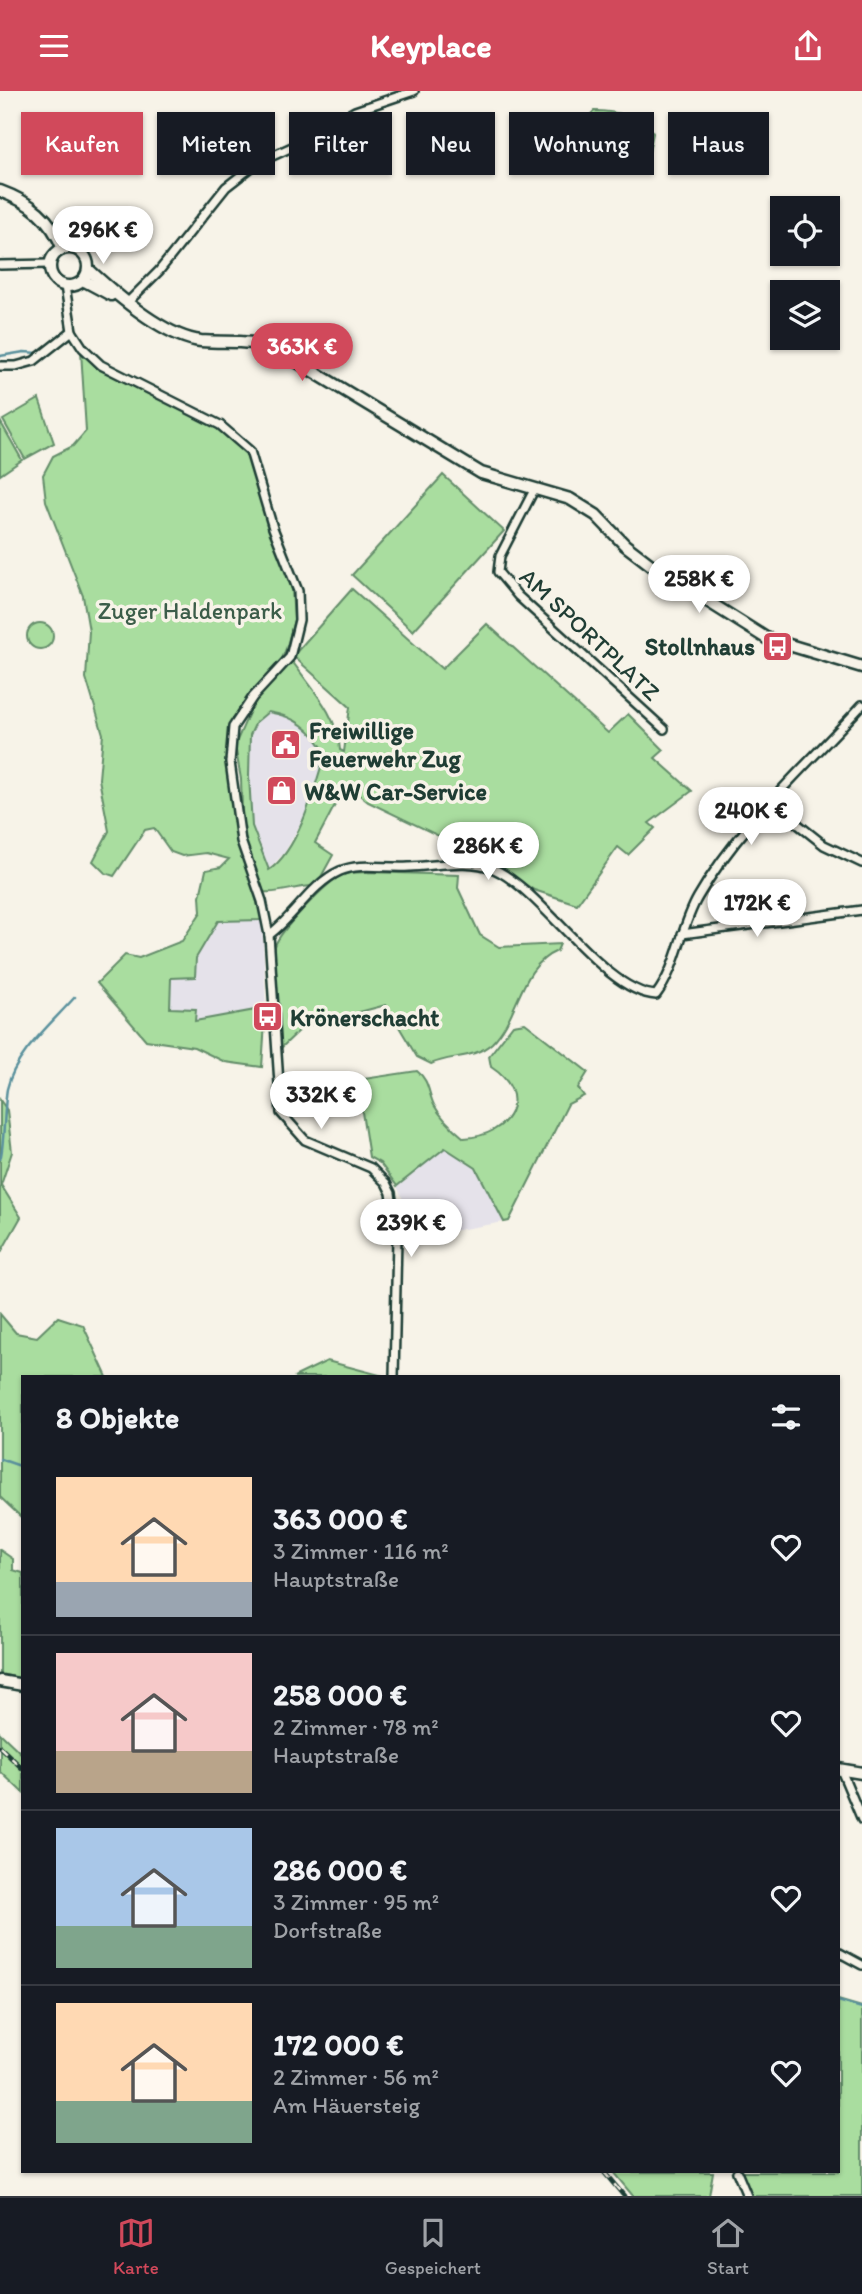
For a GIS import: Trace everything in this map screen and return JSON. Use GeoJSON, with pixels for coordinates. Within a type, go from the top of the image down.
{"type":"FeatureCollection","features":[{"type":"Feature","properties":{"kind":"street"},"geometry":{"type":"LineString","coordinates":[[128,302],[159,271],[226,187],[257,163],[292,147],[355,111],[414,91]]}},
{"type":"Feature","properties":{"kind":"street"},"geometry":{"type":"LineString","coordinates":[[0,191],[37,210],[58,235],[63,249]]}},
{"type":"Feature","properties":{"kind":"street"},"geometry":{"type":"LineString","coordinates":[[63,249],[79,251],[86,259],[88,269],[83,280],[74,285],[65,286],[53,277],[50,264],[55,254],[63,249]]}},
{"type":"Feature","properties":{"kind":"street"},"geometry":{"type":"LineString","coordinates":[[0,265],[50,264]]}},
{"type":"Feature","properties":{"kind":"street"},"geometry":{"type":"LineString","coordinates":[[88,269],[128,302]]}},
{"type":"Feature","properties":{"kind":"street"},"geometry":{"type":"LineString","coordinates":[[83,280],[128,302],[190,338],[251,342],[276,349],[481,473],[570,499],[596,515],[655,568],[766,638],[862,667]]}},
{"type":"Feature","properties":{"kind":"street"},"geometry":{"type":"LineString","coordinates":[[65,286],[72,331],[83,348],[101,365],[220,425],[250,451],[273,528],[288,560],[298,591],[299,620],[290,657],[253,697],[233,727],[230,762],[241,841],[262,901],[269,935],[281,1113],[305,1140],[371,1168],[386,1183],[391,1193],[397,1238],[394,1375]]}},
{"type":"Feature","properties":{"kind":"street"},"geometry":{"type":"LineString","coordinates":[[0,366],[16,366],[34,361],[72,331]]}},
{"type":"Feature","properties":{"kind":"street","name":"AM SPORTPLATZ"},"geometry":{"type":"LineString","coordinates":[[535,488],[500,556],[498,572],[518,596],[664,729]]}},
{"type":"Feature","properties":{"kind":"street"},"geometry":{"type":"LineString","coordinates":[[269,935],[286,923],[318,887],[343,870],[468,863],[493,868],[513,880],[618,978],[649,995],[656,995],[664,985],[698,897],[718,867],[770,802],[862,705]]}},
{"type":"Feature","properties":{"kind":"street"},"geometry":{"type":"LineString","coordinates":[[770,802],[824,845],[862,863]]}},
{"type":"Feature","properties":{"kind":"street"},"geometry":{"type":"LineString","coordinates":[[682,934],[862,909]]}},
{"type":"Feature","properties":{"kind":"street"},"geometry":{"type":"LineString","coordinates":[[0,1681],[21,1685]]}},
{"type":"Feature","properties":{"kind":"street"},"geometry":{"type":"LineString","coordinates":[[840,1769],[862,1773]]}},
{"type":"Feature","properties":{"kind":"street"},"geometry":{"type":"LineString","coordinates":[[840,1769],[862,1820]]}},
{"type":"Feature","properties":{"kind":"street"},"geometry":{"type":"LineString","coordinates":[[840,1953],[862,1965]]}},
{"type":"Feature","properties":{"kind":"street"},"geometry":{"type":"LineString","coordinates":[[737,2173],[747,2196]]}},
{"type":"Feature","properties":{"kind":"shaded area"},"geometry":{"type":"Polygon","coordinates":[[[268,712],[280,713],[305,726],[316,736],[325,753],[305,815],[285,852],[268,870],[252,826],[249,776],[250,735],[256,722],[268,712]]]}},
{"type":"Feature","properties":{"kind":"shaded area"},"geometry":{"type":"Polygon","coordinates":[[[262,920],[266,1008],[195,1021],[196,1010],[170,1009],[171,977],[196,958],[218,921],[262,920]]]}},
{"type":"Feature","properties":{"kind":"shaded area"},"geometry":{"type":"Polygon","coordinates":[[[445,1148],[476,1168],[504,1222],[412,1238],[405,1204],[397,1186],[445,1148]]]}},
{"type":"Feature","properties":{"kind":"green space","name":"Zuger Haldenpark"},"geometry":{"type":"Polygon","coordinates":[[[81,351],[98,369],[218,427],[248,453],[292,590],[294,620],[287,646],[276,674],[232,727],[228,762],[245,859],[262,920],[218,921],[196,958],[195,977],[171,978],[170,1008],[196,1009],[195,1021],[266,1008],[262,1067],[225,1062],[194,1047],[146,1040],[97,983],[125,955],[139,958],[182,941],[201,912],[200,896],[206,870],[221,867],[229,859],[206,853],[182,856],[171,852],[154,828],[145,830],[114,876],[105,873],[93,861],[109,831],[99,779],[103,734],[86,678],[89,631],[83,596],[46,501],[43,475],[53,456],[73,446],[86,431],[81,351]]]}},
{"type":"Feature","properties":{"kind":"green space"},"geometry":{"type":"Polygon","coordinates":[[[39,399],[54,443],[25,459],[3,420],[39,399]]]}},
{"type":"Feature","properties":{"kind":"green space"},"geometry":{"type":"Polygon","coordinates":[[[0,421],[22,460],[0,475],[0,421]]]}},
{"type":"Feature","properties":{"kind":"green space"},"geometry":{"type":"Polygon","coordinates":[[[443,475],[504,531],[413,631],[352,575],[443,475]]]}},
{"type":"Feature","properties":{"kind":"green space"},"geometry":{"type":"Polygon","coordinates":[[[352,589],[442,669],[487,624],[608,733],[628,714],[664,750],[655,758],[692,791],[649,823],[655,828],[628,855],[618,847],[577,904],[534,890],[485,858],[368,802],[346,784],[315,843],[333,855],[316,886],[264,892],[243,839],[241,779],[235,745],[255,699],[292,661],[329,714],[340,750],[344,752],[350,707],[293,656],[352,589]],[[268,712],[256,722],[250,735],[249,776],[252,826],[269,870],[280,861],[297,833],[311,800],[325,753],[315,737],[302,725],[295,720],[268,712]]]}},
{"type":"Feature","properties":{"kind":"green space"},"geometry":{"type":"Polygon","coordinates":[[[40,623],[49,627],[53,636],[49,645],[40,649],[31,645],[27,636],[31,627],[40,623]]]}},
{"type":"Feature","properties":{"kind":"green space"},"geometry":{"type":"Polygon","coordinates":[[[366,872],[459,875],[458,888],[480,935],[499,947],[560,944],[557,951],[544,958],[535,968],[501,1032],[485,1048],[431,1064],[417,1057],[386,1005],[303,1027],[281,1048],[273,958],[278,939],[316,896],[337,878],[344,874],[366,872]]]}},
{"type":"Feature","properties":{"kind":"green space"},"geometry":{"type":"Polygon","coordinates":[[[525,1023],[588,1072],[578,1088],[584,1096],[568,1104],[509,1221],[504,1222],[476,1168],[445,1148],[397,1186],[380,1163],[369,1157],[357,1080],[417,1071],[426,1082],[434,1105],[447,1123],[464,1138],[480,1136],[504,1122],[511,1112],[513,1101],[511,1090],[504,1078],[491,1067],[489,1056],[513,1025],[525,1023]]]}},
{"type":"Feature","properties":{"kind":"green space"},"geometry":{"type":"Polygon","coordinates":[[[0,1100],[7,1110],[12,1152],[1,1185],[21,1217],[0,1254],[0,1100]]]}},
{"type":"Feature","properties":{"kind":"green space"},"geometry":{"type":"Polygon","coordinates":[[[0,1314],[16,1333],[37,1337],[58,1317],[83,1325],[106,1375],[21,1375],[21,1517],[0,1497],[0,1314]]]}},
{"type":"Feature","properties":{"kind":"green space"},"geometry":{"type":"Polygon","coordinates":[[[327,1361],[380,1375],[298,1375],[327,1361]]]}},
{"type":"Feature","properties":{"kind":"green space"},"geometry":{"type":"Polygon","coordinates":[[[0,1550],[13,1559],[13,1570],[21,1572],[21,1679],[0,1674],[0,1550]]]}},
{"type":"Feature","properties":{"kind":"green space"},"geometry":{"type":"Polygon","coordinates":[[[0,1733],[21,1753],[21,1791],[0,1771],[0,1733]]]}},
{"type":"Feature","properties":{"kind":"green space"},"geometry":{"type":"Polygon","coordinates":[[[840,2001],[862,2007],[862,2196],[743,2196],[732,2173],[840,2173],[840,2001]]]}},
{"type":"Feature","properties":{"kind":"green space"},"geometry":{"type":"Polygon","coordinates":[[[614,2173],[713,2173],[709,2196],[633,2196],[614,2173]]]}},
{"type":"Feature","properties":{"kind":"waterway"},"geometry":{"type":"LineString","coordinates":[[0,356],[38,353]]}},
{"type":"Feature","properties":{"kind":"waterway"},"geometry":{"type":"LineString","coordinates":[[0,1159],[6,1096],[11,1076],[35,1040],[75,997]]}},
{"type":"Feature","properties":{"kind":"waterway"},"geometry":{"type":"LineString","coordinates":[[0,1459],[21,1466]]}},
{"type":"Feature","properties":{"kind":"waterway"},"geometry":{"type":"LineString","coordinates":[[840,2002],[862,2008]]}},
{"type":"Feature","properties":{"kind":"railway"},"geometry":{"type":"LineString","coordinates":[[0,1747],[21,1767]]}},
{"type":"Feature","properties":{"kind":"railway"},"geometry":{"type":"LineString","coordinates":[[605,2173],[624,2196]]}},
{"type":"Feature","properties":{"kind":"place","name":"Stollnhaus"},"geometry":{"type":"Point","coordinates":[778,646]}},
{"type":"Feature","properties":{"kind":"place","name":"Freiwillige Feuerwehr Zug"},"geometry":{"type":"Point","coordinates":[286,744]}},
{"type":"Feature","properties":{"kind":"place","name":"W&W Car-Service"},"geometry":{"type":"Point","coordinates":[281,791]}},
{"type":"Feature","properties":{"kind":"place","name":"Krönerschacht"},"geometry":{"type":"Point","coordinates":[267,1017]}}]}
